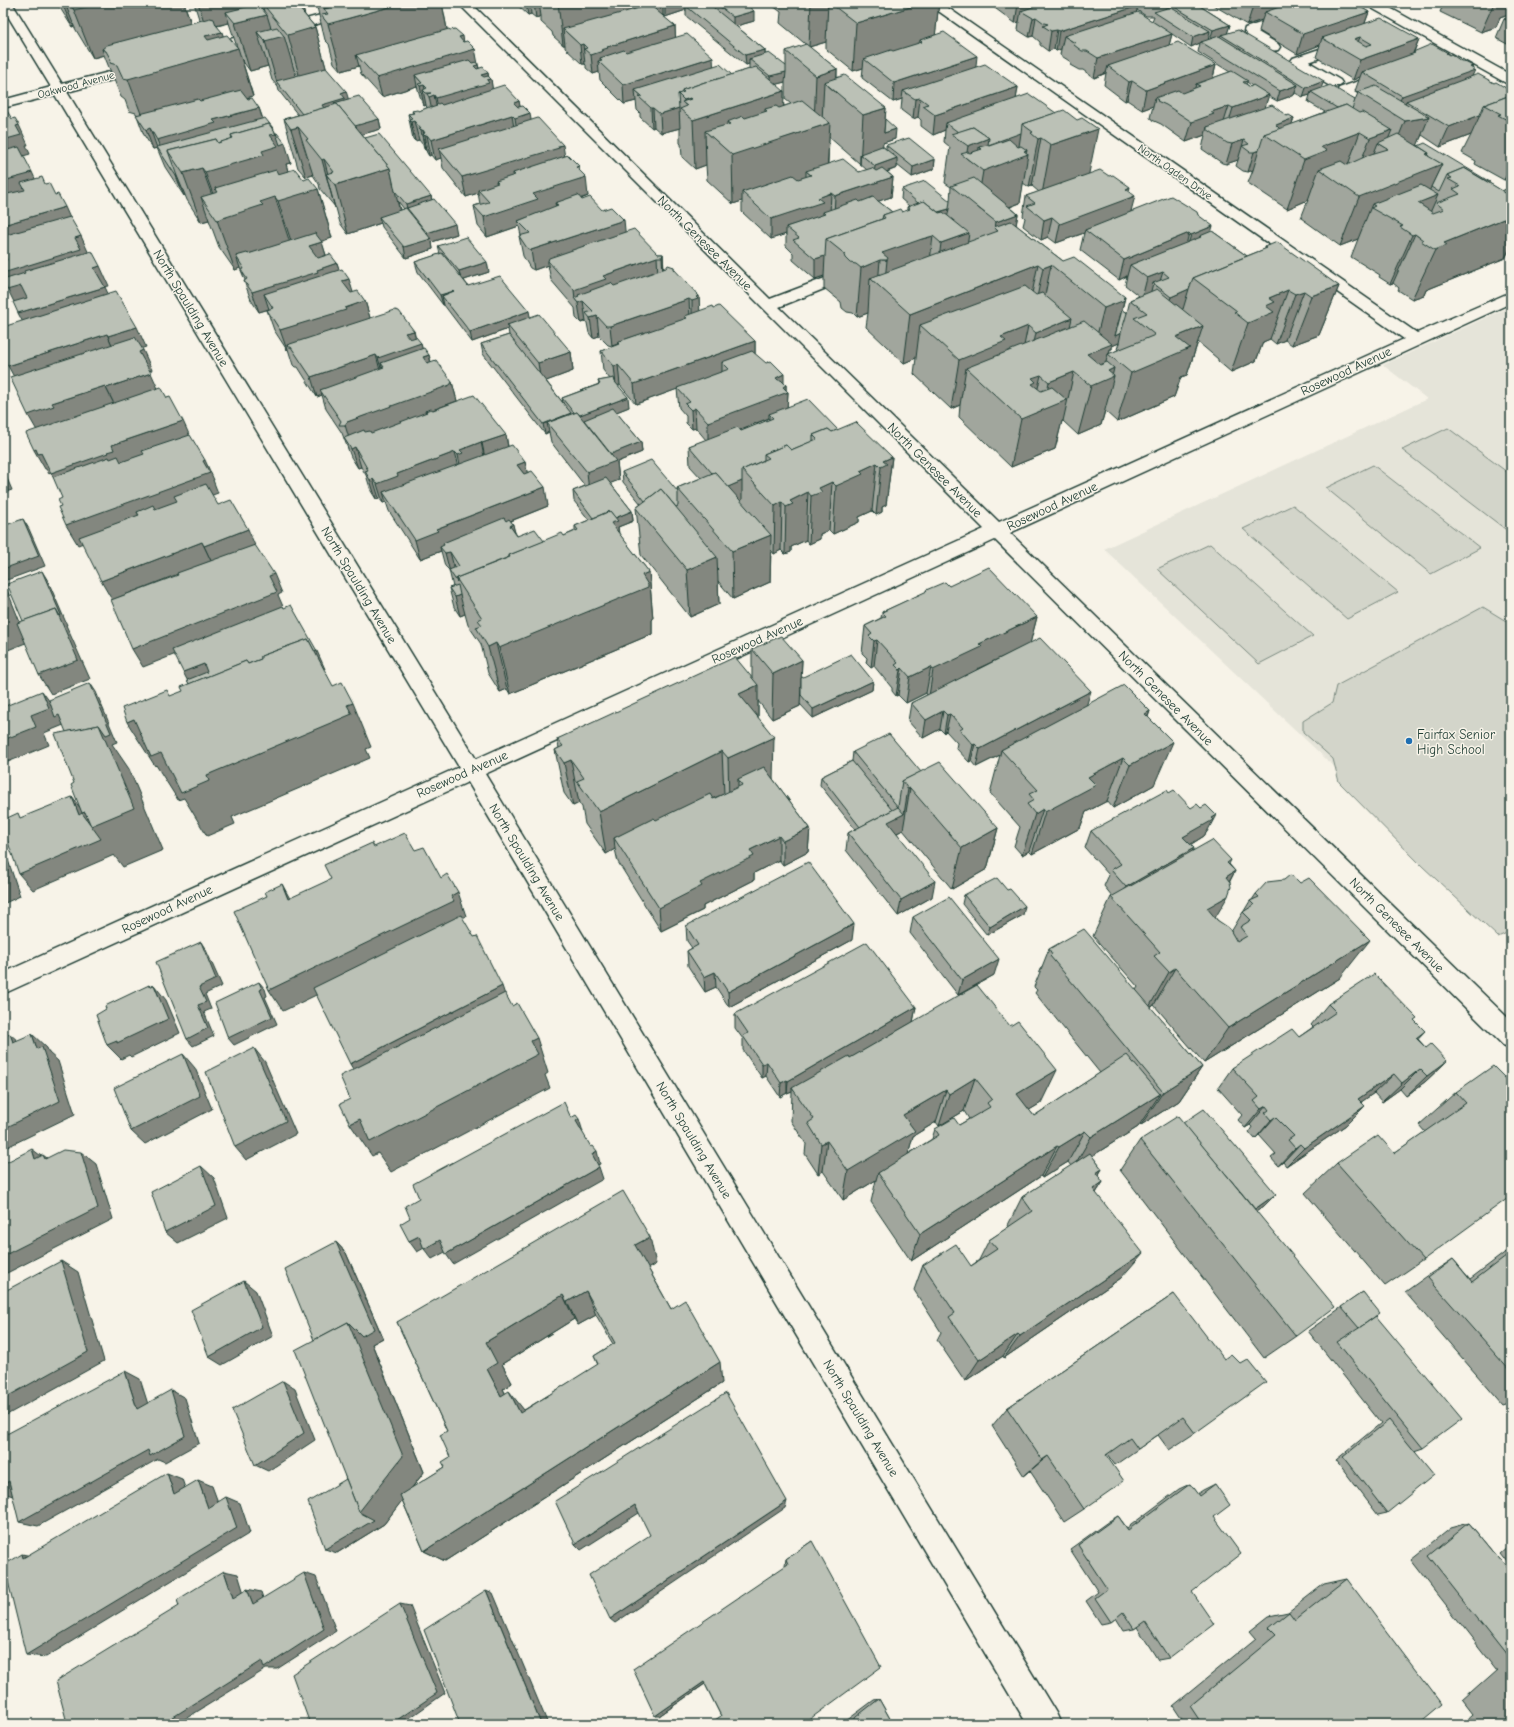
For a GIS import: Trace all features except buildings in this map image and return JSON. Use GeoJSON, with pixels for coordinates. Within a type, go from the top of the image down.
{"type":"FeatureCollection","features":[{"type":"Feature","properties":{"kind":"street","name":"North Spaulding Avenue"},"geometry":{"type":"LineString","coordinates":[[6,3],[472,770],[1045,1724]]}},
{"type":"Feature","properties":{"kind":"street"},"geometry":{"type":"LineString","coordinates":[[196,53],[380,3]]}},
{"type":"Feature","properties":{"kind":"street","name":"North Genesee Avenue"},"geometry":{"type":"LineString","coordinates":[[464,3],[768,306],[1511,1037]]}},
{"type":"Feature","properties":{"kind":"street","name":"North Ogden Drive"},"geometry":{"type":"LineString","coordinates":[[933,3],[1416,340]]}},
{"type":"Feature","properties":{"kind":"street"},"geometry":{"type":"LineString","coordinates":[[1273,47],[1252,34],[1250,31],[1334,3]]}},
{"type":"Feature","properties":{"kind":"street"},"geometry":{"type":"LineString","coordinates":[[1372,3],[1511,80]]}},
{"type":"Feature","properties":{"kind":"street"},"geometry":{"type":"LineString","coordinates":[[1392,28],[1407,22]]}},
{"type":"Feature","properties":{"kind":"street"},"geometry":{"type":"LineString","coordinates":[[1335,83],[1298,61],[1356,41]]}},
{"type":"Feature","properties":{"kind":"street"},"geometry":{"type":"LineString","coordinates":[[1441,54],[1455,49]]}},
{"type":"Feature","properties":{"kind":"street","name":"Oakwood Avenue"},"geometry":{"type":"LineString","coordinates":[[3,104],[150,65]]}},
{"type":"Feature","properties":{"kind":"street"},"geometry":{"type":"LineString","coordinates":[[1374,110],[1344,91],[1399,70]]}},
{"type":"Feature","properties":{"kind":"street"},"geometry":{"type":"LineString","coordinates":[[768,306],[862,269]]}},
{"type":"Feature","properties":{"kind":"street","name":"Rosewood Avenue"},"geometry":{"type":"LineString","coordinates":[[3,984],[1511,297]]}},
{"type":"Feature","properties":{"kind":"shaded area","name":"Fairfax Senior High School"},"geometry":{"type":"Polygon","coordinates":[[[1511,306],[1511,934],[1104,549],[1427,399],[1383,365],[1511,306]]]}},
{"type":"Feature","properties":{"kind":"shaded area"},"geometry":{"type":"Polygon","coordinates":[[[1448,428],[1511,475],[1511,531],[1509,532],[1402,450],[1448,428]]]}},
{"type":"Feature","properties":{"kind":"shaded area"},"geometry":{"type":"Polygon","coordinates":[[[1373,465],[1480,548],[1431,574],[1326,488],[1373,465]]]}},
{"type":"Feature","properties":{"kind":"shaded area"},"geometry":{"type":"Polygon","coordinates":[[[1293,505],[1398,592],[1347,619],[1243,529],[1293,505]]]}},
{"type":"Feature","properties":{"kind":"shaded area"},"geometry":{"type":"Polygon","coordinates":[[[1210,544],[1313,636],[1259,664],[1157,569],[1210,544]]]}},
{"type":"Feature","properties":{"kind":"shaded area"},"geometry":{"type":"Polygon","coordinates":[[[1483,607],[1511,624],[1511,931],[1498,937],[1422,866],[1339,782],[1333,759],[1303,732],[1303,721],[1332,703],[1336,686],[1483,607]]]}},
{"type":"Feature","properties":{"kind":"place","name":"Fairfax Senior High School"},"geometry":{"type":"Point","coordinates":[1409,741]}}]}
